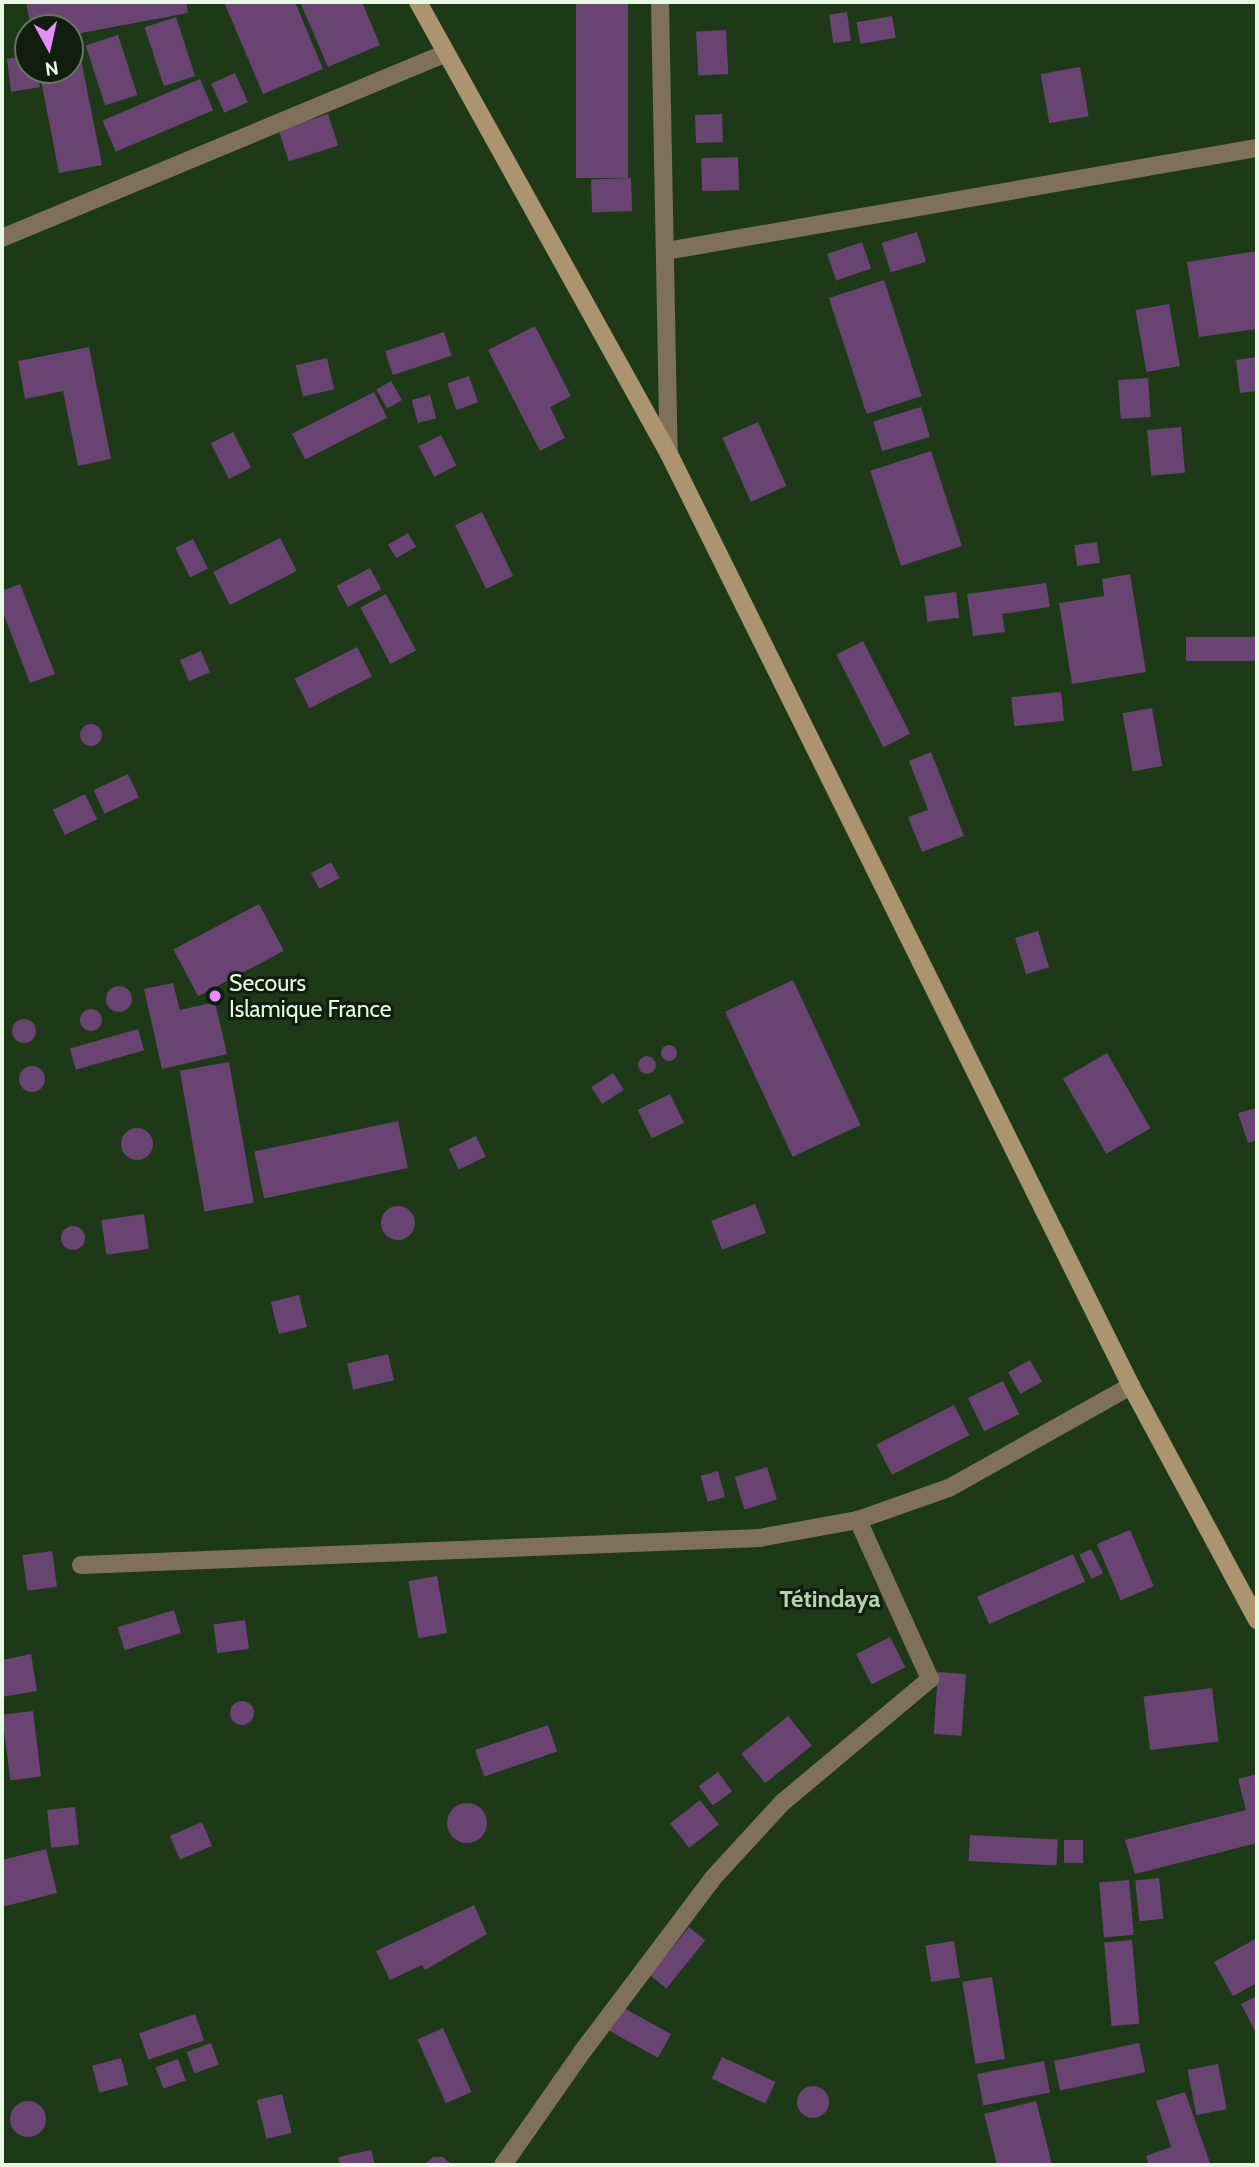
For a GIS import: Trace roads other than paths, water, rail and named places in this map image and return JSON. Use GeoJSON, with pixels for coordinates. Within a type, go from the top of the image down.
{"type":"FeatureCollection","features":[{"type":"Feature","properties":{"kind":"main road"},"geometry":{"type":"LineString","coordinates":[[418,2],[670,454],[1131,1386],[1257,1620]]}},
{"type":"Feature","properties":{"kind":"street"},"geometry":{"type":"LineString","coordinates":[[660,2],[670,454]]}},
{"type":"Feature","properties":{"kind":"street"},"geometry":{"type":"LineString","coordinates":[[2,237],[446,53]]}},
{"type":"Feature","properties":{"kind":"street"},"geometry":{"type":"LineString","coordinates":[[666,251],[1257,148]]}},
{"type":"Feature","properties":{"kind":"street"},"geometry":{"type":"LineString","coordinates":[[81,1565],[760,1538],[858,1520],[950,1488],[1131,1386]]}},
{"type":"Feature","properties":{"kind":"street"},"geometry":{"type":"LineString","coordinates":[[503,2165],[582,2052],[713,1878],[783,1802],[930,1679],[858,1520]]}},
{"type":"Feature","properties":{"kind":"place","name":"Secours Islamique France"},"geometry":{"type":"Point","coordinates":[215,996]}},
{"type":"Feature","properties":{"kind":"district","name":"Tétindaya"},"geometry":{"type":"Point","coordinates":[830,1599]}}]}
